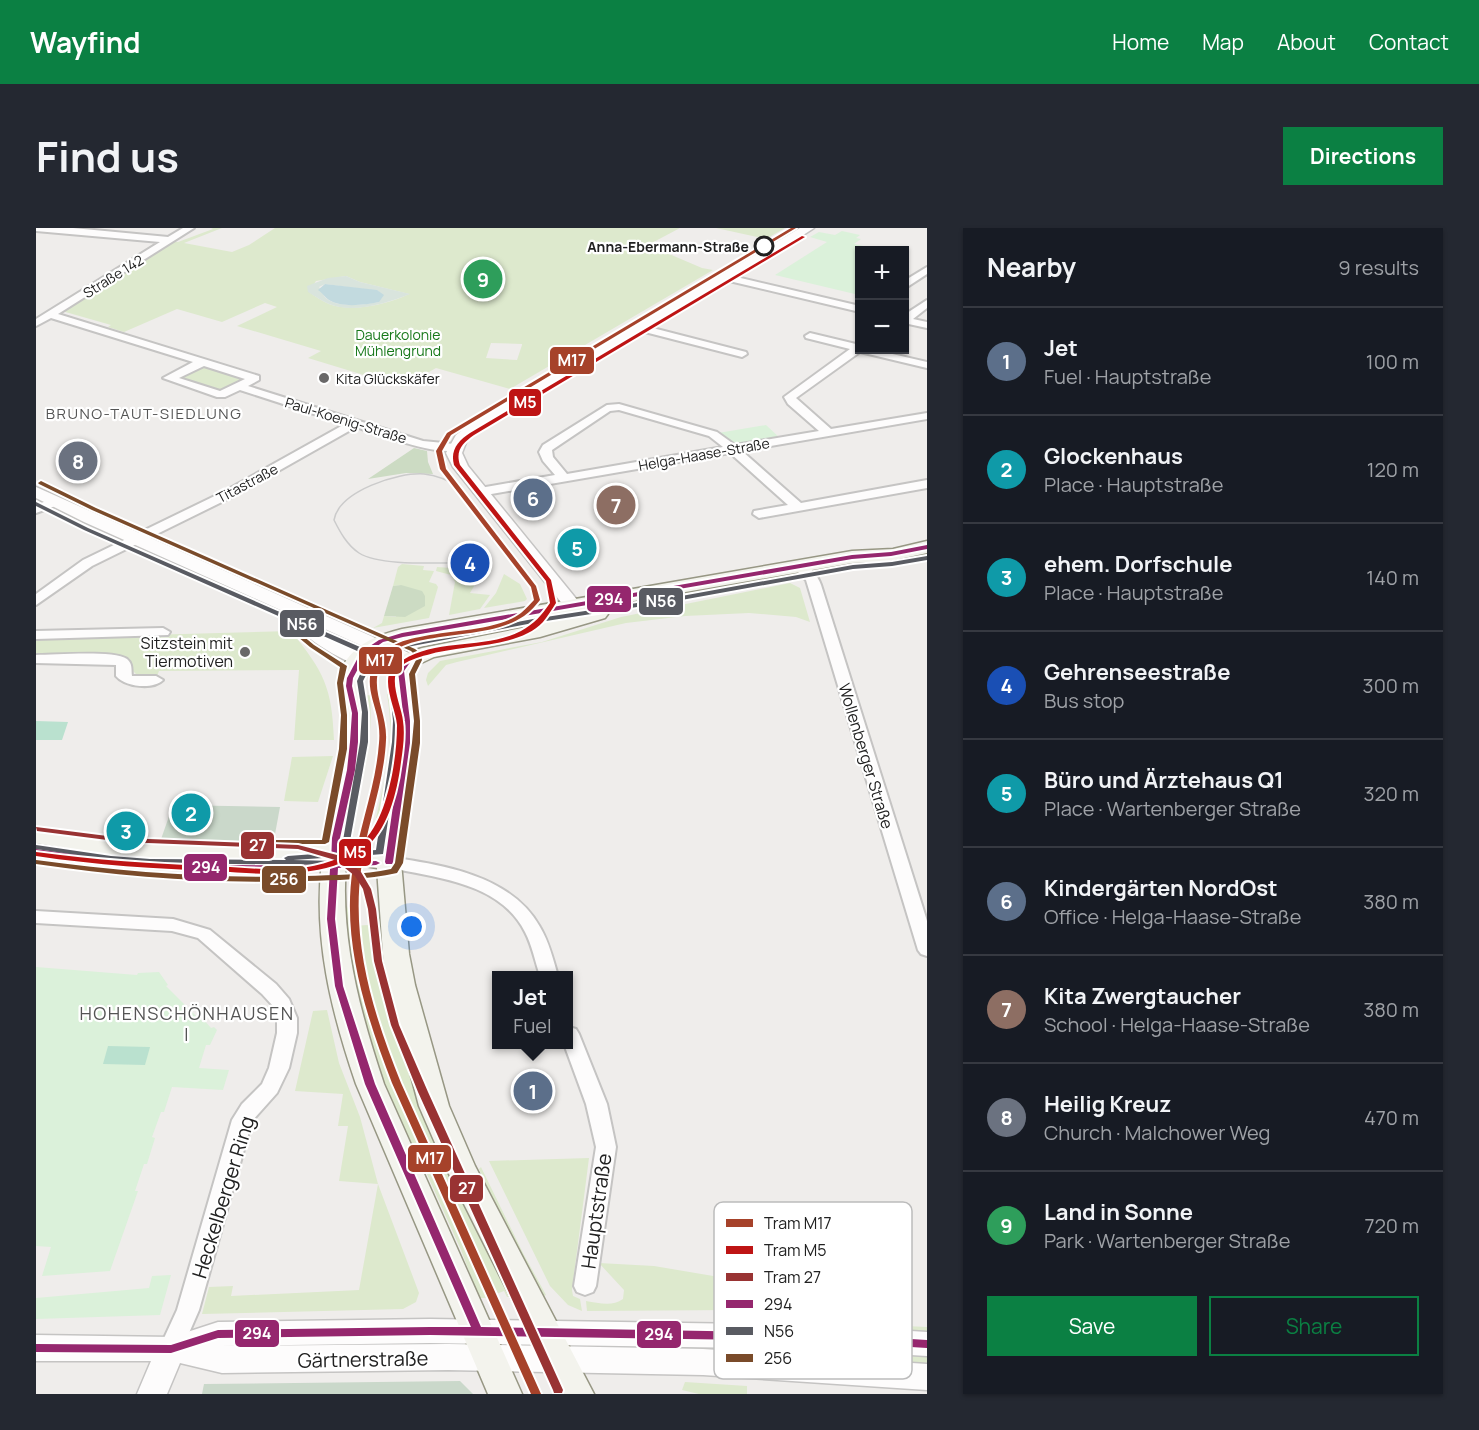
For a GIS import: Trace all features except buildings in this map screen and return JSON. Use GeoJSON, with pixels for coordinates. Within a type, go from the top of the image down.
{"type":"FeatureCollection","features":[{"type":"Feature","properties":{"kind":"main road"},"geometry":{"type":"LineString","coordinates":[[505,1394],[496,1349],[370,1084],[339,986],[331,919],[334,860],[354,748],[355,713],[349,686],[357,662],[374,645],[402,635],[577,611],[802,570],[856,564],[927,547]]}},
{"type":"Feature","properties":{"kind":"main road"},"geometry":{"type":"LineString","coordinates":[[577,611],[540,631],[429,652],[405,666],[406,743],[389,862],[394,942],[401,984],[422,1068],[435,1106],[460,1166],[577,1394]]}},
{"type":"Feature","properties":{"kind":"main road"},"geometry":{"type":"LineString","coordinates":[[36,836],[113,848],[152,851],[389,862]]}},
{"type":"Feature","properties":{"kind":"main road"},"geometry":{"type":"LineString","coordinates":[[36,851],[88,860],[151,866],[334,860]]}},
{"type":"Feature","properties":{"kind":"street"},"geometry":{"type":"LineString","coordinates":[[36,228],[169,240]]}},
{"type":"Feature","properties":{"kind":"street","name":"Straße 142"},"geometry":{"type":"LineString","coordinates":[[36,323],[189,228]]}},
{"type":"Feature","properties":{"kind":"street"},"geometry":{"type":"LineString","coordinates":[[577,611],[480,492],[456,459],[454,448],[461,438],[478,425],[728,278],[808,228]]}},
{"type":"Feature","properties":{"kind":"street"},"geometry":{"type":"LineString","coordinates":[[909,283],[927,270]]}},
{"type":"Feature","properties":{"kind":"street"},"geometry":{"type":"LineString","coordinates":[[728,278],[855,308]]}},
{"type":"Feature","properties":{"kind":"street"},"geometry":{"type":"LineString","coordinates":[[909,300],[923,306]]}},
{"type":"Feature","properties":{"kind":"street"},"geometry":{"type":"LineString","coordinates":[[923,306],[904,320],[927,325]]}},
{"type":"Feature","properties":{"kind":"street"},"geometry":{"type":"LineString","coordinates":[[50,315],[255,378],[238,386]]}},
{"type":"Feature","properties":{"kind":"street"},"geometry":{"type":"LineString","coordinates":[[641,328],[742,354]]}},
{"type":"Feature","properties":{"kind":"street"},"geometry":{"type":"LineString","coordinates":[[810,336],[855,348]]}},
{"type":"Feature","properties":{"kind":"street"},"geometry":{"type":"LineString","coordinates":[[830,432],[792,402],[790,396],[855,352]]}},
{"type":"Feature","properties":{"kind":"street"},"geometry":{"type":"LineString","coordinates":[[881,354],[927,365]]}},
{"type":"Feature","properties":{"kind":"street","name":"Paul-Koenig-Straße"},"geometry":{"type":"LineString","coordinates":[[202,362],[168,378],[221,394],[238,386],[422,444],[454,448]]}},
{"type":"Feature","properties":{"kind":"street"},"geometry":{"type":"LineString","coordinates":[[564,478],[547,458],[545,452],[547,448],[607,408],[619,406],[702,429],[716,436],[798,507]]}},
{"type":"Feature","properties":{"kind":"street","name":"Helga-Haase-Straße"},"geometry":{"type":"LineString","coordinates":[[480,492],[927,416]]}},
{"type":"Feature","properties":{"kind":"street","name":"Titastraße"},"geometry":{"type":"LineString","coordinates":[[36,601],[70,574],[206,506],[356,423]]}},
{"type":"Feature","properties":{"kind":"street"},"geometry":{"type":"LineString","coordinates":[[759,514],[927,484]]}},
{"type":"Feature","properties":{"kind":"street"},"geometry":{"type":"LineString","coordinates":[[36,492],[137,540],[374,645],[405,666]]}},
{"type":"Feature","properties":{"kind":"street"},"geometry":{"type":"LineString","coordinates":[[36,509],[54,502]]}},
{"type":"Feature","properties":{"kind":"street","name":"Wollenberger Straße"},"geometry":{"type":"LineString","coordinates":[[802,570],[814,585],[927,950]]}},
{"type":"Feature","properties":{"kind":"street"},"geometry":{"type":"LineString","coordinates":[[271,599],[318,638],[357,662],[405,666]]}},
{"type":"Feature","properties":{"kind":"street"},"geometry":{"type":"LineString","coordinates":[[36,635],[163,632]]}},
{"type":"Feature","properties":{"kind":"street"},"geometry":{"type":"LineString","coordinates":[[36,660],[111,659],[125,666],[123,676],[129,680],[156,680]]}},
{"type":"Feature","properties":{"kind":"street"},"geometry":{"type":"LineString","coordinates":[[389,862],[454,874],[488,889],[512,904],[531,926],[548,971]]}},
{"type":"Feature","properties":{"kind":"street","name":"Heckelberger Ring"},"geometry":{"type":"LineString","coordinates":[[36,917],[173,925],[204,934],[269,988],[282,1004],[287,1018],[288,1033],[284,1052],[270,1088],[249,1109],[242,1120],[188,1310],[171,1349]]}},
{"type":"Feature","properties":{"kind":"street","name":"Hauptstraße"},"geometry":{"type":"LineString","coordinates":[[573,1044],[598,1104],[604,1125],[606,1147],[585,1286]]}},
{"type":"Feature","properties":{"kind":"street"},"geometry":{"type":"LineString","coordinates":[[496,1349],[714,1340]]}},
{"type":"Feature","properties":{"kind":"street"},"geometry":{"type":"LineString","coordinates":[[912,1343],[927,1344]]}},
{"type":"Feature","properties":{"kind":"street"},"geometry":{"type":"LineString","coordinates":[[496,1349],[553,1347],[714,1363]]}},
{"type":"Feature","properties":{"kind":"street","name":"Gärtnerstraße"},"geometry":{"type":"LineString","coordinates":[[36,1348],[171,1349],[222,1360],[496,1349]]}},
{"type":"Feature","properties":{"kind":"street"},"geometry":{"type":"LineString","coordinates":[[152,1394],[171,1349]]}},
{"type":"Feature","properties":{"kind":"street"},"geometry":{"type":"LineString","coordinates":[[912,1376],[927,1377]]}},
{"type":"Feature","properties":{"kind":"green space","name":"Dauerkolonie Mühlengrund"},"geometry":{"type":"Polygon","coordinates":[[[211,228],[222,228],[184,243],[232,252],[249,245],[275,228],[680,228],[648,245],[702,268],[713,270],[510,389],[436,368],[403,387],[308,358],[321,351],[237,326],[277,307],[265,303],[222,322],[177,309],[124,332],[108,327],[111,325],[62,311],[172,241],[178,242],[213,229],[211,228]],[[346,276],[316,281],[309,292],[329,304],[348,308],[381,304],[409,294],[360,282],[346,276]],[[491,343],[486,358],[517,360],[522,344],[491,343]]]}},
{"type":"Feature","properties":{"kind":"green space"},"geometry":{"type":"Polygon","coordinates":[[[716,228],[785,228],[766,239],[716,228]]]}},
{"type":"Feature","properties":{"kind":"green space"},"geometry":{"type":"Polygon","coordinates":[[[842,231],[860,235],[856,238],[861,239],[854,244],[863,246],[855,246],[855,294],[775,275],[827,242],[810,237],[819,232],[835,235],[842,231]]]}},
{"type":"Feature","properties":{"kind":"green space"},"geometry":{"type":"Polygon","coordinates":[[[201,365],[248,378],[220,391],[178,378],[201,365]]]}},
{"type":"Feature","properties":{"kind":"green space"},"geometry":{"type":"Polygon","coordinates":[[[766,425],[781,439],[739,445],[731,443],[718,433],[766,425]]]}},
{"type":"Feature","properties":{"kind":"green space"},"geometry":{"type":"Polygon","coordinates":[[[414,448],[427,451],[428,462],[433,474],[406,473],[368,479],[414,448]]]}},
{"type":"Feature","properties":{"kind":"green space"},"geometry":{"type":"Polygon","coordinates":[[[402,564],[424,566],[423,570],[434,571],[429,582],[438,587],[429,618],[373,628],[382,623],[384,616],[396,617],[401,585],[393,586],[398,567],[402,564]]]}},
{"type":"Feature","properties":{"kind":"green space"},"geometry":{"type":"Polygon","coordinates":[[[437,567],[493,571],[483,571],[470,593],[490,595],[480,609],[449,615],[455,582],[451,575],[436,571],[437,567]]]}},
{"type":"Feature","properties":{"kind":"green space"},"geometry":{"type":"Polygon","coordinates":[[[504,574],[520,584],[527,599],[484,608],[496,593],[504,574]]]}},
{"type":"Feature","properties":{"kind":"green space"},"geometry":{"type":"Polygon","coordinates":[[[790,583],[800,588],[810,622],[796,617],[749,613],[685,616],[626,623],[446,665],[428,686],[426,680],[428,673],[440,661],[542,642],[621,617],[790,583]]]}},
{"type":"Feature","properties":{"kind":"green space"},"geometry":{"type":"Polygon","coordinates":[[[401,585],[422,591],[425,596],[425,606],[405,617],[384,616],[393,586],[401,585]]]}},
{"type":"Feature","properties":{"kind":"green space"},"geometry":{"type":"Polygon","coordinates":[[[291,631],[319,670],[324,681],[331,706],[334,740],[294,740],[299,670],[159,671],[157,676],[138,676],[132,670],[131,661],[122,656],[36,657],[36,638],[291,631]]]}},
{"type":"Feature","properties":{"kind":"green space"},"geometry":{"type":"Polygon","coordinates":[[[392,693],[394,742],[381,818],[376,818],[390,741],[387,694],[392,693]]]}},
{"type":"Feature","properties":{"kind":"green space"},"geometry":{"type":"Polygon","coordinates":[[[370,695],[367,757],[353,817],[348,817],[362,772],[366,742],[366,711],[363,696],[370,695]]]}},
{"type":"Feature","properties":{"kind":"green space"},"geometry":{"type":"Polygon","coordinates":[[[36,721],[68,722],[62,740],[36,740],[36,721]]]}},
{"type":"Feature","properties":{"kind":"green space"},"geometry":{"type":"Polygon","coordinates":[[[333,756],[318,802],[284,801],[292,757],[333,756]]]}},
{"type":"Feature","properties":{"kind":"green space"},"geometry":{"type":"Polygon","coordinates":[[[173,805],[280,807],[273,845],[160,842],[173,805]]]}},
{"type":"Feature","properties":{"kind":"green space"},"geometry":{"type":"Polygon","coordinates":[[[375,904],[378,941],[389,1001],[517,1297],[507,1297],[504,1291],[486,1298],[479,1298],[461,1250],[426,1172],[403,1130],[366,1043],[339,906],[347,906],[352,926],[368,925],[367,905],[375,904]]]}},
{"type":"Feature","properties":{"kind":"green space"},"geometry":{"type":"Polygon","coordinates":[[[36,967],[137,975],[138,973],[159,972],[168,985],[166,986],[200,1020],[203,1019],[211,1028],[214,1027],[217,1030],[210,1045],[206,1045],[199,1068],[229,1070],[223,1090],[172,1087],[164,1112],[161,1112],[152,1137],[155,1138],[147,1164],[144,1164],[135,1191],[138,1191],[110,1271],[42,1276],[51,1247],[36,1246],[36,967]]]}},
{"type":"Feature","properties":{"kind":"green space"},"geometry":{"type":"Polygon","coordinates":[[[327,1010],[339,1063],[360,1117],[378,1184],[339,1181],[348,1126],[338,1126],[343,1094],[295,1091],[313,1011],[327,1010]]]}},
{"type":"Feature","properties":{"kind":"green space"},"geometry":{"type":"Polygon","coordinates":[[[108,1046],[150,1047],[145,1065],[103,1064],[108,1046]]]}},
{"type":"Feature","properties":{"kind":"green space"},"geometry":{"type":"Polygon","coordinates":[[[589,1158],[572,1290],[573,1296],[580,1299],[582,1311],[568,1305],[550,1286],[489,1161],[589,1158]]]}},
{"type":"Feature","properties":{"kind":"green space"},"geometry":{"type":"Polygon","coordinates":[[[481,1167],[546,1295],[544,1296],[520,1256],[479,1169],[481,1167]]]}},
{"type":"Feature","properties":{"kind":"green space"},"geometry":{"type":"Polygon","coordinates":[[[378,1184],[419,1293],[416,1302],[403,1309],[202,1314],[209,1287],[233,1286],[231,1296],[359,1290],[378,1184]]]}},
{"type":"Feature","properties":{"kind":"green space"},"geometry":{"type":"Polygon","coordinates":[[[599,1263],[654,1266],[714,1276],[714,1310],[587,1311],[586,1301],[610,1304],[623,1299],[624,1290],[599,1263]]]}},
{"type":"Feature","properties":{"kind":"green space"},"geometry":{"type":"Polygon","coordinates":[[[171,1275],[160,1315],[36,1319],[36,1298],[149,1288],[152,1276],[171,1275]]]}},
{"type":"Feature","properties":{"kind":"green space"},"geometry":{"type":"Polygon","coordinates":[[[912,1326],[927,1327],[927,1332],[912,1331],[912,1326]]]}},
{"type":"Feature","properties":{"kind":"green space"},"geometry":{"type":"Polygon","coordinates":[[[912,1350],[927,1350],[927,1366],[912,1365],[912,1350]]]}},
{"type":"Feature","properties":{"kind":"green space"},"geometry":{"type":"Polygon","coordinates":[[[460,1381],[473,1394],[202,1394],[204,1384],[460,1381]]]}},
{"type":"Feature","properties":{"kind":"green space"},"geometry":{"type":"Polygon","coordinates":[[[685,1382],[747,1386],[747,1394],[699,1394],[682,1390],[685,1382]]]}},
{"type":"Feature","properties":{"kind":"shaded area"},"geometry":{"type":"Polygon","coordinates":[[[346,276],[360,282],[410,294],[359,308],[338,307],[308,292],[307,286],[328,278],[346,276]],[[325,284],[319,287],[327,299],[345,305],[379,302],[379,291],[325,284]]]}},
{"type":"Feature","properties":{"kind":"water"},"geometry":{"type":"Polygon","coordinates":[[[325,284],[377,290],[384,295],[379,302],[360,305],[334,303],[318,290],[325,284]]]}},
{"type":"Feature","properties":{"kind":"tram line","name":"M17"},"geometry":{"type":"LineString","coordinates":[[536,1394],[396,1083],[381,1045],[360,967],[355,927],[355,886],[360,853],[379,772],[383,740],[373,678],[378,663],[392,649],[410,641],[503,624],[523,615],[537,600],[534,587],[443,469],[439,451],[449,434],[794,228]]}},
{"type":"Feature","properties":{"kind":"tram line","name":"M5"},"geometry":{"type":"LineString","coordinates":[[36,854],[149,866],[287,871],[322,867],[338,862],[361,848],[379,826],[390,799],[396,773],[400,722],[392,688],[395,668],[412,657],[433,651],[502,640],[523,633],[540,621],[553,603],[549,581],[457,465],[455,455],[458,447],[472,434],[803,237]]}},
{"type":"Feature","properties":{"kind":"tram line"},"geometry":{"type":"LineString","coordinates":[[462,489],[444,479],[429,475],[400,476],[371,485],[358,492],[338,510],[334,520],[341,534],[351,546],[359,553],[369,557],[397,562],[470,563]]}},
{"type":"Feature","properties":{"kind":"tram line","name":"27"},"geometry":{"type":"LineString","coordinates":[[37,829],[123,840],[298,847],[338,858],[358,874],[367,889],[372,909],[378,961],[395,1025],[558,1390]]}},
{"type":"Feature","properties":{"kind":"transit line","name":"256"},"geometry":{"type":"LineString","coordinates":[[36,862],[142,875],[249,880],[320,878],[394,871],[399,863],[416,743],[417,721],[412,674],[419,660],[418,654],[413,650],[94,509],[41,483]]}},
{"type":"Feature","properties":{"kind":"transit line","name":"N56"},"geometry":{"type":"LineString","coordinates":[[36,504],[86,529],[393,664],[391,671],[396,742],[380,852],[288,858]]}},
{"type":"Feature","properties":{"kind":"transit line","name":"294"},"geometry":{"type":"LineString","coordinates":[[478,1332],[370,1084],[339,986],[331,919],[336,838],[351,770],[354,742],[355,713],[349,686],[350,678],[363,653],[381,641],[402,635],[852,557],[891,554],[927,547]]}},
{"type":"Feature","properties":{"kind":"transit line","name":"N56"},"geometry":{"type":"LineString","coordinates":[[36,847],[150,861],[337,863],[344,855],[364,742],[365,712],[360,681],[366,668],[380,654],[405,645],[533,621],[676,599],[853,567],[927,558]]}},
{"type":"Feature","properties":{"kind":"transit line","name":"256"},"geometry":{"type":"LineString","coordinates":[[275,842],[325,842],[343,749],[344,715],[340,683],[344,666],[312,646],[294,631]]}},
{"type":"Feature","properties":{"kind":"transit line","name":"294"},"geometry":{"type":"LineString","coordinates":[[389,862],[406,743],[407,721],[401,671],[409,660],[417,656],[473,644]]}},
{"type":"Feature","properties":{"kind":"transit line","name":"294"},"geometry":{"type":"LineString","coordinates":[[36,851],[120,862],[206,868],[291,868],[376,863]]}},
{"type":"Feature","properties":{"kind":"transit line","name":"294"},"geometry":{"type":"LineString","coordinates":[[36,1348],[171,1349],[218,1334],[430,1331],[714,1335]]}},
{"type":"Feature","properties":{"kind":"transit line","name":"294"},"geometry":{"type":"LineString","coordinates":[[912,1343],[927,1344]]}},
{"type":"Feature","properties":{"kind":"place","name":"Anna-Ebermann-Straße"},"geometry":{"type":"Point","coordinates":[764,246]}},
{"type":"Feature","properties":{"kind":"place","name":"Land in Sonne"},"geometry":{"type":"Point","coordinates":[483,279]}},
{"type":"Feature","properties":{"kind":"place","name":"Kita Glückskäfer"},"geometry":{"type":"Point","coordinates":[324,378]}},
{"type":"Feature","properties":{"kind":"place","name":"Heilig Kreuz"},"geometry":{"type":"Point","coordinates":[78,461]}},
{"type":"Feature","properties":{"kind":"place","name":"Kindergärten NordOst"},"geometry":{"type":"Point","coordinates":[533,498]}},
{"type":"Feature","properties":{"kind":"place","name":"Kita Zwergtaucher"},"geometry":{"type":"Point","coordinates":[616,505]}},
{"type":"Feature","properties":{"kind":"place","name":"Büro und Ärztehaus Q1"},"geometry":{"type":"Point","coordinates":[577,548]}},
{"type":"Feature","properties":{"kind":"place","name":"Gehrenseestraße"},"geometry":{"type":"Point","coordinates":[470,563]}},
{"type":"Feature","properties":{"kind":"place","name":"Sitzstein mit Tiermotiven"},"geometry":{"type":"Point","coordinates":[245,652]}},
{"type":"Feature","properties":{"kind":"place","name":"Glockenhaus"},"geometry":{"type":"Point","coordinates":[191,813]}},
{"type":"Feature","properties":{"kind":"place","name":"ehem. Dorfschule"},"geometry":{"type":"Point","coordinates":[126,831]}},
{"type":"Feature","properties":{"kind":"place","name":"Jet"},"geometry":{"type":"Point","coordinates":[533,1091]}},
{"type":"Feature","properties":{"kind":"district","name":"BRUNO-TAUT-SIEDLUNG"},"geometry":{"type":"Point","coordinates":[144,413]}},
{"type":"Feature","properties":{"kind":"district","name":"HOHENSCHÖNHAUSEN I"},"geometry":{"type":"Point","coordinates":[187,1023]}}]}
